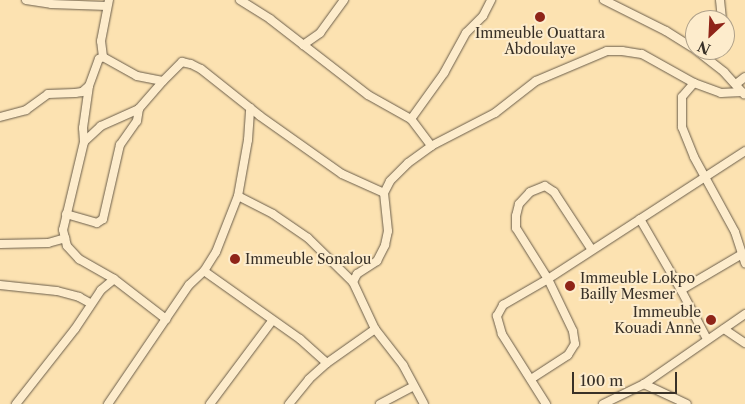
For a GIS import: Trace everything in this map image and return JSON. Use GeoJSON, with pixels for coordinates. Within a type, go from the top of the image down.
{"type":"FeatureCollection","features":[{"type":"Feature","properties":{"kind":"street"},"geometry":{"type":"LineString","coordinates":[[26,0],[51,4],[108,3],[101,41],[103,57],[100,59],[89,86],[83,128],[84,142],[63,230],[67,246],[79,259],[114,279],[166,319]]}},
{"type":"Feature","properties":{"kind":"street"},"geometry":{"type":"LineString","coordinates":[[240,0],[368,95],[411,118],[431,146]]}},
{"type":"Feature","properties":{"kind":"street"},"geometry":{"type":"LineString","coordinates":[[303,45],[320,33],[344,0]]}},
{"type":"Feature","properties":{"kind":"street"},"geometry":{"type":"LineString","coordinates":[[411,118],[444,73],[466,33],[484,16],[490,0]]}},
{"type":"Feature","properties":{"kind":"street"},"geometry":{"type":"LineString","coordinates":[[604,0],[685,43]]}},
{"type":"Feature","properties":{"kind":"street"},"geometry":{"type":"LineString","coordinates":[[353,282],[357,274],[377,261],[385,245],[388,231],[384,194],[390,181],[408,163],[431,146],[495,113],[536,81],[607,51],[642,54],[694,84],[721,93],[741,90]]}},
{"type":"Feature","properties":{"kind":"street"},"geometry":{"type":"LineString","coordinates":[[103,57],[137,76],[163,81]]}},
{"type":"Feature","properties":{"kind":"street"},"geometry":{"type":"LineString","coordinates":[[708,60],[741,90]]}},
{"type":"Feature","properties":{"kind":"street"},"geometry":{"type":"LineString","coordinates":[[84,142],[101,126],[139,109],[182,62],[201,69],[250,108],[342,174],[384,194]]}},
{"type":"Feature","properties":{"kind":"street"},"geometry":{"type":"LineString","coordinates":[[741,90],[745,77]]}},
{"type":"Feature","properties":{"kind":"street"},"geometry":{"type":"LineString","coordinates":[[694,84],[682,98],[682,127],[705,177],[735,232],[745,263]]}},
{"type":"Feature","properties":{"kind":"street"},"geometry":{"type":"LineString","coordinates":[[0,117],[26,110],[52,93],[82,92],[89,86]]}},
{"type":"Feature","properties":{"kind":"street"},"geometry":{"type":"LineString","coordinates":[[108,404],[189,285],[204,271],[216,252],[238,196],[248,140],[250,108]]}},
{"type":"Feature","properties":{"kind":"street"},"geometry":{"type":"LineString","coordinates":[[66,214],[97,223],[103,219],[120,145],[137,121],[139,109]]}},
{"type":"Feature","properties":{"kind":"street"},"geometry":{"type":"LineString","coordinates":[[546,404],[502,334],[497,316],[503,306],[548,279],[745,151]]}},
{"type":"Feature","properties":{"kind":"street"},"geometry":{"type":"LineString","coordinates":[[531,379],[568,355],[575,344],[573,331],[548,279],[516,228],[516,216],[520,204],[530,192],[545,186],[554,192],[592,250]]}},
{"type":"Feature","properties":{"kind":"street"},"geometry":{"type":"LineString","coordinates":[[238,196],[272,214],[308,238],[353,282],[375,330],[403,365],[424,404]]}},
{"type":"Feature","properties":{"kind":"street"},"geometry":{"type":"LineString","coordinates":[[640,219],[682,290],[707,339]]}},
{"type":"Feature","properties":{"kind":"street"},"geometry":{"type":"LineString","coordinates":[[0,244],[48,243],[65,238]]}},
{"type":"Feature","properties":{"kind":"street"},"geometry":{"type":"LineString","coordinates":[[682,290],[742,254]]}},
{"type":"Feature","properties":{"kind":"street"},"geometry":{"type":"LineString","coordinates":[[204,271],[300,339],[327,363]]}},
{"type":"Feature","properties":{"kind":"street"},"geometry":{"type":"LineString","coordinates":[[16,404],[75,329],[90,304],[101,290],[114,279]]}},
{"type":"Feature","properties":{"kind":"street"},"geometry":{"type":"LineString","coordinates":[[0,285],[57,291],[79,297],[90,304]]}},
{"type":"Feature","properties":{"kind":"street"},"geometry":{"type":"LineString","coordinates":[[603,404],[644,384],[745,314]]}},
{"type":"Feature","properties":{"kind":"street"},"geometry":{"type":"LineString","coordinates":[[210,404],[272,321]]}},
{"type":"Feature","properties":{"kind":"street"},"geometry":{"type":"LineString","coordinates":[[724,328],[745,343]]}},
{"type":"Feature","properties":{"kind":"street"},"geometry":{"type":"LineString","coordinates":[[289,404],[309,379],[327,363],[375,330]]}},
{"type":"Feature","properties":{"kind":"street"},"geometry":{"type":"LineString","coordinates":[[644,384],[687,404]]}},
{"type":"Feature","properties":{"kind":"street"},"geometry":{"type":"LineString","coordinates":[[380,404],[414,386]]}},
{"type":"Feature","properties":{"kind":"place","name":"Immeuble Ouattara Abdoulaye"},"geometry":{"type":"Point","coordinates":[540,17]}},
{"type":"Feature","properties":{"kind":"place","name":"Immeuble Sonalou"},"geometry":{"type":"Point","coordinates":[235,259]}},
{"type":"Feature","properties":{"kind":"place","name":"Immeuble Lokpo Bailly Mesmer"},"geometry":{"type":"Point","coordinates":[570,286]}},
{"type":"Feature","properties":{"kind":"place","name":"Immeuble Kouadi Anne"},"geometry":{"type":"Point","coordinates":[711,320]}}]}
